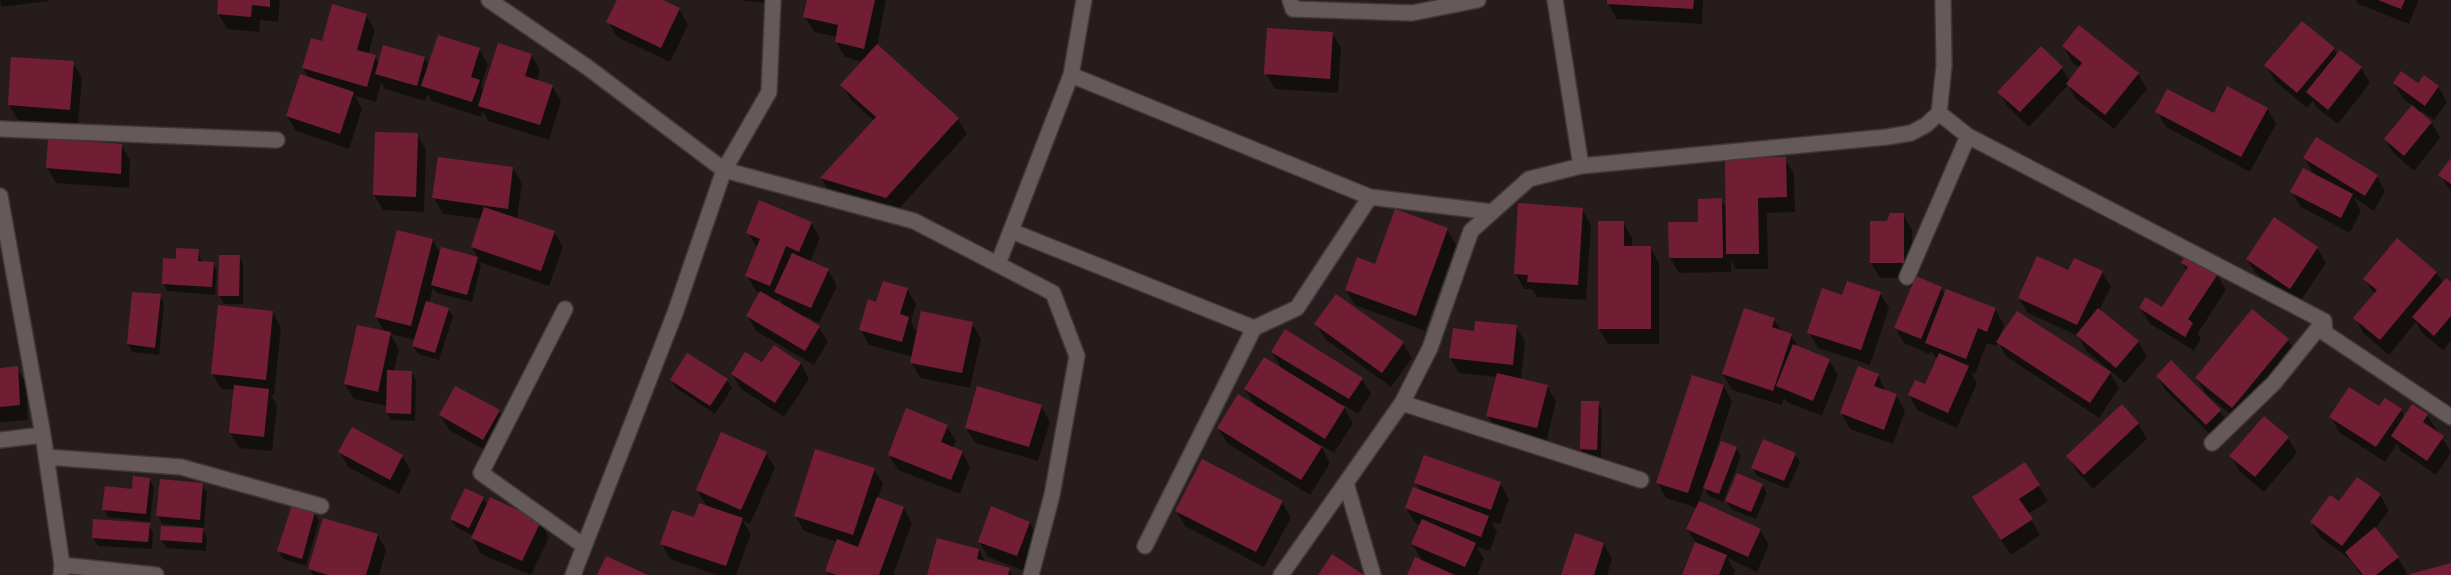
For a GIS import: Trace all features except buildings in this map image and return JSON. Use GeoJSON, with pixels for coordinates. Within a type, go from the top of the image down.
{"type":"FeatureCollection","features":[{"type":"Feature","properties":{"kind":"street"},"geometry":{"type":"LineString","coordinates":[[489,0],[587,67],[724,170],[914,221],[1053,292],[1077,356],[1052,495],[1031,575]]}},
{"type":"Feature","properties":{"kind":"street"},"geometry":{"type":"LineString","coordinates":[[573,575],[676,313],[724,170],[768,92],[773,0]]}},
{"type":"Feature","properties":{"kind":"street"},"geometry":{"type":"LineString","coordinates":[[998,264],[1071,75],[1084,0]]}},
{"type":"Feature","properties":{"kind":"street"},"geometry":{"type":"LineString","coordinates":[[1290,0],[1293,9],[1412,14],[1478,0]]}},
{"type":"Feature","properties":{"kind":"street"},"geometry":{"type":"LineString","coordinates":[[1555,0],[1580,166]]}},
{"type":"Feature","properties":{"kind":"street"},"geometry":{"type":"LineString","coordinates":[[1281,575],[1402,403],[1430,348],[1471,231],[1529,179],[1580,166],[1887,138],[1911,133],[1926,125],[1939,113],[1944,66],[1943,0]]}},
{"type":"Feature","properties":{"kind":"street"},"geometry":{"type":"LineString","coordinates":[[1071,75],[1370,197],[1492,212]]}},
{"type":"Feature","properties":{"kind":"street"},"geometry":{"type":"LineString","coordinates":[[1939,113],[1968,136],[2324,321]]}},
{"type":"Feature","properties":{"kind":"street"},"geometry":{"type":"LineString","coordinates":[[0,129],[277,140]]}},
{"type":"Feature","properties":{"kind":"street"},"geometry":{"type":"LineString","coordinates":[[1907,277],[1968,136]]}},
{"type":"Feature","properties":{"kind":"street"},"geometry":{"type":"LineString","coordinates":[[0,196],[44,435],[62,570],[156,575]]}},
{"type":"Feature","properties":{"kind":"street"},"geometry":{"type":"LineString","coordinates":[[1145,546],[1254,328],[1297,308],[1370,197]]}},
{"type":"Feature","properties":{"kind":"street"},"geometry":{"type":"LineString","coordinates":[[1011,231],[1254,328]]}},
{"type":"Feature","properties":{"kind":"street"},"geometry":{"type":"LineString","coordinates":[[565,309],[481,473],[584,546]]}},
{"type":"Feature","properties":{"kind":"street"},"geometry":{"type":"LineString","coordinates":[[2324,321],[2326,332],[2451,417]]}},
{"type":"Feature","properties":{"kind":"street"},"geometry":{"type":"LineString","coordinates":[[2212,443],[2274,383],[2324,321]]}},
{"type":"Feature","properties":{"kind":"street"},"geometry":{"type":"LineString","coordinates":[[1402,403],[1641,480]]}},
{"type":"Feature","properties":{"kind":"street"},"geometry":{"type":"LineString","coordinates":[[0,440],[44,435]]}},
{"type":"Feature","properties":{"kind":"street"},"geometry":{"type":"LineString","coordinates":[[46,457],[181,467],[321,506]]}},
{"type":"Feature","properties":{"kind":"street"},"geometry":{"type":"LineString","coordinates":[[1346,483],[1373,575]]}}]}
